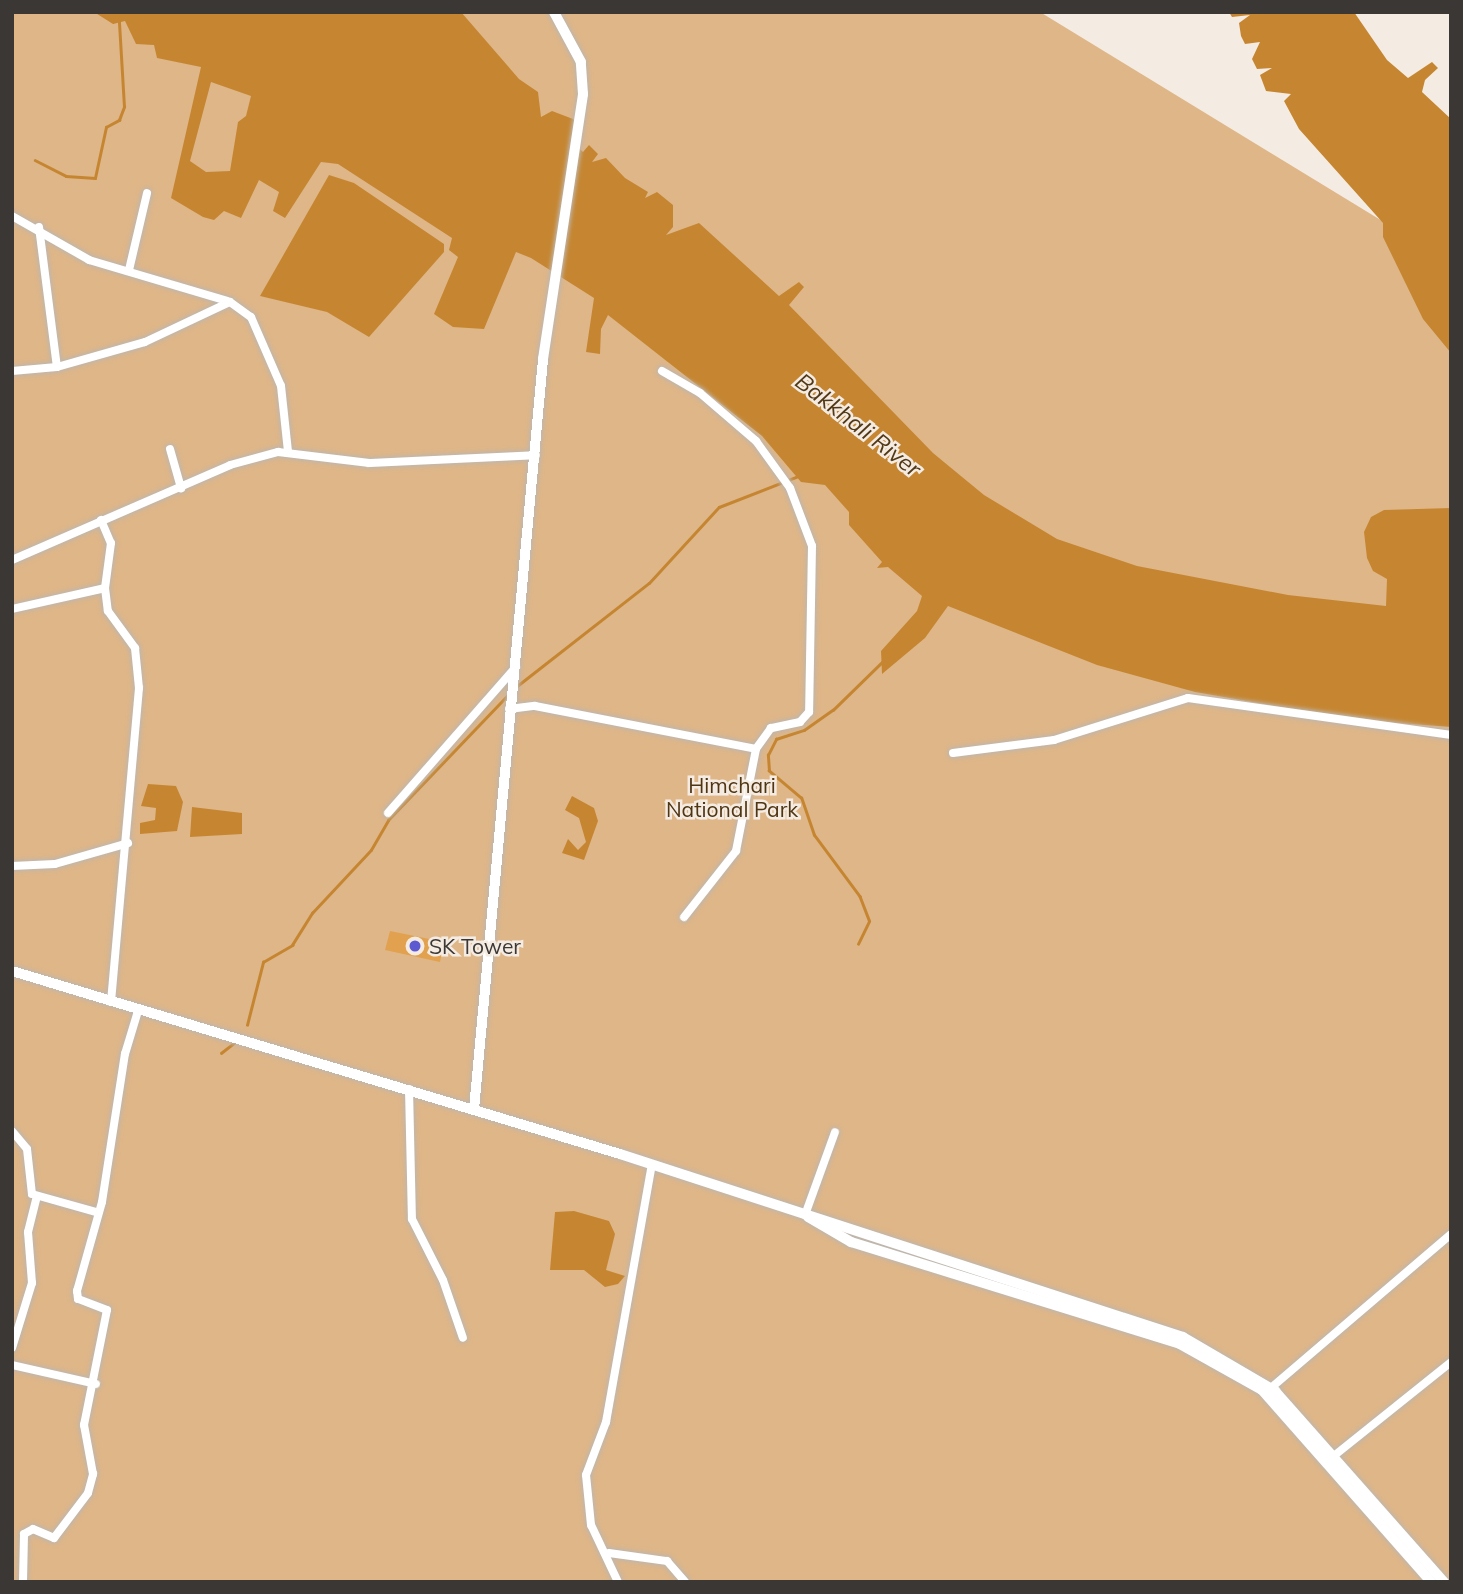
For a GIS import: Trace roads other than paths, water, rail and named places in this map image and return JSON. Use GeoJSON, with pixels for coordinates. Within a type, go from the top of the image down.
{"type":"FeatureCollection","features":[{"type":"Feature","properties":{"kind":"main road"},"geometry":{"type":"LineString","coordinates":[[474,1109],[544,359],[583,94],[581,62],[554,12]]}},
{"type":"Feature","properties":{"kind":"main road"},"geometry":{"type":"LineString","coordinates":[[12,971],[138,1011],[409,1088],[1183,1337],[1272,1387],[1335,1455],[1444,1582]]}},
{"type":"Feature","properties":{"kind":"main road"},"geometry":{"type":"LineString","coordinates":[[805,1214],[851,1242],[1180,1344],[1262,1390],[1431,1582]]}},
{"type":"Feature","properties":{"kind":"street"},"geometry":{"type":"LineString","coordinates":[[129,270],[147,194]]}},
{"type":"Feature","properties":{"kind":"street"},"geometry":{"type":"LineString","coordinates":[[12,216],[39,227],[89,260],[230,302],[251,317],[281,386],[288,452]]}},
{"type":"Feature","properties":{"kind":"street"},"geometry":{"type":"LineString","coordinates":[[39,227],[57,367]]}},
{"type":"Feature","properties":{"kind":"street"},"geometry":{"type":"LineString","coordinates":[[12,372],[57,367],[145,342],[230,302]]}},
{"type":"Feature","properties":{"kind":"street"},"geometry":{"type":"LineString","coordinates":[[662,371],[700,393],[755,441],[790,488],[812,546],[809,712],[800,722],[771,728],[755,749],[736,851],[684,917]]}},
{"type":"Feature","properties":{"kind":"street"},"geometry":{"type":"LineString","coordinates":[[170,449],[181,488]]}},
{"type":"Feature","properties":{"kind":"street"},"geometry":{"type":"LineString","coordinates":[[12,560],[230,465],[288,452],[369,463],[536,455]]}},
{"type":"Feature","properties":{"kind":"street"},"geometry":{"type":"LineString","coordinates":[[101,520],[111,543],[105,588],[113,623],[135,648],[137,660],[128,843],[111,1002]]}},
{"type":"Feature","properties":{"kind":"street"},"geometry":{"type":"LineString","coordinates":[[12,609],[105,588]]}},
{"type":"Feature","properties":{"kind":"street"},"geometry":{"type":"LineString","coordinates":[[388,813],[516,667]]}},
{"type":"Feature","properties":{"kind":"street"},"geometry":{"type":"LineString","coordinates":[[953,753],[1054,740],[1188,698],[1451,735]]}},
{"type":"Feature","properties":{"kind":"street"},"geometry":{"type":"LineString","coordinates":[[510,706],[535,706],[755,749]]}},
{"type":"Feature","properties":{"kind":"street"},"geometry":{"type":"LineString","coordinates":[[12,866],[55,864],[128,843]]}},
{"type":"Feature","properties":{"kind":"street"},"geometry":{"type":"LineString","coordinates":[[23,1582],[24,1534],[33,1529],[54,1538],[88,1493],[94,1468],[84,1425],[96,1384],[107,1310],[78,1299],[77,1291],[138,1011]]}},
{"type":"Feature","properties":{"kind":"street"},"geometry":{"type":"LineString","coordinates":[[409,1088],[412,1219],[443,1280],[463,1338]]}},
{"type":"Feature","properties":{"kind":"street"},"geometry":{"type":"LineString","coordinates":[[12,1131],[27,1149],[37,1197],[28,1232],[32,1283],[12,1348]]}},
{"type":"Feature","properties":{"kind":"street"},"geometry":{"type":"LineString","coordinates":[[805,1214],[835,1132]]}},
{"type":"Feature","properties":{"kind":"street"},"geometry":{"type":"LineString","coordinates":[[618,1582],[609,1553],[591,1525],[586,1475],[608,1410],[652,1165]]}},
{"type":"Feature","properties":{"kind":"street"},"geometry":{"type":"LineString","coordinates":[[37,1197],[96,1212]]}},
{"type":"Feature","properties":{"kind":"street"},"geometry":{"type":"LineString","coordinates":[[1272,1387],[1451,1234]]}},
{"type":"Feature","properties":{"kind":"street"},"geometry":{"type":"LineString","coordinates":[[1335,1455],[1451,1362]]}},
{"type":"Feature","properties":{"kind":"street"},"geometry":{"type":"LineString","coordinates":[[12,1365],[96,1384]]}},
{"type":"Feature","properties":{"kind":"street"},"geometry":{"type":"LineString","coordinates":[[609,1553],[667,1561],[685,1582]]}},
{"type":"Feature","properties":{"kind":"water","name":"Bakkhali River"},"geometry":{"type":"Polygon","coordinates":[[[94,12],[461,12],[519,79],[538,92],[541,117],[552,111],[573,119],[581,127],[572,142],[583,152],[589,145],[598,154],[592,162],[606,158],[625,178],[648,192],[645,198],[657,192],[673,205],[673,227],[666,235],[699,223],[779,296],[799,282],[804,287],[789,305],[933,453],[984,495],[1057,539],[1137,566],[1288,595],[1386,606],[1387,579],[1373,571],[1367,558],[1364,532],[1371,517],[1384,510],[1451,508],[1451,727],[1355,720],[1195,692],[1097,665],[948,606],[925,638],[882,674],[881,651],[917,611],[922,596],[888,567],[877,568],[882,562],[849,525],[849,512],[825,485],[801,482],[762,436],[608,315],[601,329],[600,354],[586,352],[594,298],[531,258],[516,252],[484,329],[453,327],[434,314],[458,257],[449,250],[452,238],[338,164],[321,162],[285,218],[273,211],[279,192],[259,180],[241,218],[224,211],[214,220],[203,217],[171,198],[201,67],[157,58],[154,45],[136,44],[125,21],[113,24],[94,12]],[[211,82],[190,161],[206,172],[230,171],[238,122],[246,116],[251,96],[211,82]]]}},
{"type":"Feature","properties":{"kind":"water"},"geometry":{"type":"Polygon","coordinates":[[[1229,12],[1354,12],[1387,60],[1408,78],[1432,62],[1438,68],[1425,80],[1422,92],[1451,119],[1451,353],[1423,319],[1383,237],[1383,223],[1299,129],[1284,101],[1291,94],[1266,91],[1260,75],[1272,68],[1257,69],[1252,59],[1260,42],[1245,44],[1241,36],[1239,23],[1250,15],[1232,17],[1229,12]]]}},
{"type":"Feature","properties":{"kind":"water"},"geometry":{"type":"Polygon","coordinates":[[[329,175],[354,183],[444,244],[444,252],[369,337],[327,312],[260,296],[329,175]]]}},
{"type":"Feature","properties":{"kind":"water"},"geometry":{"type":"Polygon","coordinates":[[[148,784],[176,786],[183,802],[177,831],[140,834],[140,823],[155,820],[156,808],[141,806],[148,784]]]}},
{"type":"Feature","properties":{"kind":"water"},"geometry":{"type":"Polygon","coordinates":[[[572,796],[594,808],[598,821],[584,860],[562,853],[568,839],[578,850],[586,842],[579,818],[565,810],[572,796]]]}},
{"type":"Feature","properties":{"kind":"water"},"geometry":{"type":"Polygon","coordinates":[[[192,807],[242,813],[242,834],[190,837],[192,807]]]}},
{"type":"Feature","properties":{"kind":"water"},"geometry":{"type":"Polygon","coordinates":[[[574,1211],[609,1221],[615,1234],[606,1270],[625,1276],[618,1284],[605,1287],[584,1270],[550,1270],[555,1212],[574,1211]]]}},
{"type":"Feature","properties":{"kind":"waterway"},"geometry":{"type":"LineString","coordinates":[[35,160],[66,176],[95,178],[106,127],[119,120],[124,107],[119,22]]}},
{"type":"Feature","properties":{"kind":"waterway"},"geometry":{"type":"LineString","coordinates":[[517,686],[649,583],[719,507],[796,477]]}},
{"type":"Feature","properties":{"kind":"waterway"},"geometry":{"type":"LineString","coordinates":[[858,944],[869,921],[860,897],[814,835],[801,798],[769,771],[768,755],[776,739],[804,730],[833,710],[883,661]]}},
{"type":"Feature","properties":{"kind":"waterway"},"geometry":{"type":"LineString","coordinates":[[247,1025],[263,962],[292,945],[312,913],[371,850],[388,820],[510,693]]}},
{"type":"Feature","properties":{"kind":"waterway"},"geometry":{"type":"LineString","coordinates":[[221,1053],[235,1042]]}},
{"type":"Feature","properties":{"kind":"place","name":"SK Tower"},"geometry":{"type":"Point","coordinates":[415,946]}},
{"type":"Feature","properties":{"kind":"park label","name":"Himchari National Park"},"geometry":{"type":"Point","coordinates":[732,797]}}]}
